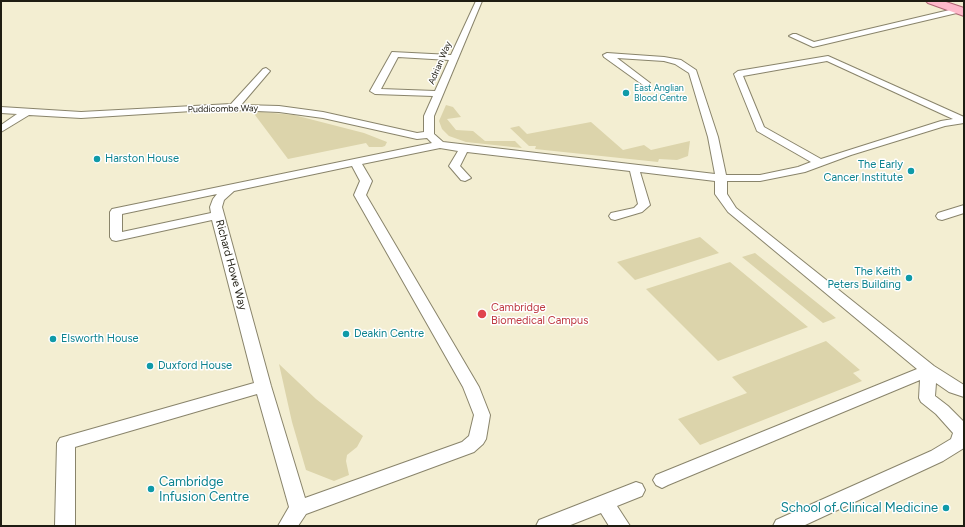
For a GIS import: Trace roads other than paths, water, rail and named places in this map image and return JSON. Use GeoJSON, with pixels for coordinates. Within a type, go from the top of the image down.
{"type":"FeatureCollection","features":[{"type":"Feature","properties":{"kind":"main road"},"geometry":{"type":"LineString","coordinates":[[932,1],[961,11]]}},
{"type":"Feature","properties":{"kind":"lane","name":"Adrian Way"},"geometry":{"type":"LineString","coordinates":[[429,135],[429,116],[479,1]]}},
{"type":"Feature","properties":{"kind":"lane"},"geometry":{"type":"LineString","coordinates":[[793,36],[813,45],[961,11]]}},
{"type":"Feature","properties":{"kind":"lane"},"geometry":{"type":"LineString","coordinates":[[438,94],[375,91],[395,54],[453,58]]}},
{"type":"Feature","properties":{"kind":"lane"},"geometry":{"type":"LineString","coordinates":[[646,83],[607,55],[664,59],[678,62],[693,72],[713,137],[722,178],[721,194],[732,210],[929,370],[955,388],[964,391]]}},
{"type":"Feature","properties":{"kind":"lane"},"geometry":{"type":"LineString","coordinates":[[820,163],[760,129],[738,74],[828,58],[963,120]]}},
{"type":"Feature","properties":{"kind":"lane"},"geometry":{"type":"LineString","coordinates":[[234,107],[266,71]]}},
{"type":"Feature","properties":{"kind":"lane","name":"Puddicombe Way"},"geometry":{"type":"LineString","coordinates":[[2,111],[82,115],[192,108],[234,107],[278,109],[323,115],[416,136],[429,135]]}},
{"type":"Feature","properties":{"kind":"lane"},"geometry":{"type":"LineString","coordinates":[[1,129],[26,112]]}},
{"type":"Feature","properties":{"kind":"lane"},"geometry":{"type":"LineString","coordinates":[[217,215],[116,238],[116,212],[440,144],[464,149],[722,178],[760,178],[801,170],[944,123],[963,120]]}},
{"type":"Feature","properties":{"kind":"lane"},"geometry":{"type":"LineString","coordinates":[[429,135],[440,144]]}},
{"type":"Feature","properties":{"kind":"lane"},"geometry":{"type":"LineString","coordinates":[[464,149],[454,166],[465,178]]}},
{"type":"Feature","properties":{"kind":"lane"},"geometry":{"type":"LineString","coordinates":[[288,526],[299,508],[468,447],[477,439],[482,415],[471,387],[360,195],[366,182],[355,162]]}},
{"type":"Feature","properties":{"kind":"lane"},"geometry":{"type":"LineString","coordinates":[[615,216],[638,210],[644,205],[635,174],[635,168]]}},
{"type":"Feature","properties":{"kind":"lane","name":"Richard Howe Way"},"geometry":{"type":"LineString","coordinates":[[230,188],[220,199],[216,207],[217,215],[263,386],[299,508]]}},
{"type":"Feature","properties":{"kind":"lane"},"geometry":{"type":"LineString","coordinates":[[942,216],[964,209]]}},
{"type":"Feature","properties":{"kind":"lane"},"geometry":{"type":"LineString","coordinates":[[662,480],[929,370]]}},
{"type":"Feature","properties":{"kind":"lane"},"geometry":{"type":"LineString","coordinates":[[783,526],[937,456],[958,443],[962,430],[942,410],[927,398],[929,370]]}},
{"type":"Feature","properties":{"kind":"lane"},"geometry":{"type":"LineString","coordinates":[[65,526],[66,443],[263,386]]}},
{"type":"Feature","properties":{"kind":"lane"},"geometry":{"type":"LineString","coordinates":[[546,526],[636,490]]}},
{"type":"Feature","properties":{"kind":"lane"},"geometry":{"type":"LineString","coordinates":[[605,503],[620,526]]}},
{"type":"Feature","properties":{"kind":"place","name":"East Anglian Blood Centre"},"geometry":{"type":"Point","coordinates":[626,93]}},
{"type":"Feature","properties":{"kind":"place","name":"Harston House"},"geometry":{"type":"Point","coordinates":[97,159]}},
{"type":"Feature","properties":{"kind":"place","name":"The Early Cancer Institute"},"geometry":{"type":"Point","coordinates":[911,171]}},
{"type":"Feature","properties":{"kind":"place","name":"The Keith Peters Building"},"geometry":{"type":"Point","coordinates":[909,278]}},
{"type":"Feature","properties":{"kind":"place","name":"Cambridge Biomedical Campus"},"geometry":{"type":"Point","coordinates":[482,314]}},
{"type":"Feature","properties":{"kind":"place","name":"Deakin Centre"},"geometry":{"type":"Point","coordinates":[346,334]}},
{"type":"Feature","properties":{"kind":"place","name":"Elsworth House"},"geometry":{"type":"Point","coordinates":[53,339]}},
{"type":"Feature","properties":{"kind":"place","name":"Duxford House"},"geometry":{"type":"Point","coordinates":[150,366]}},
{"type":"Feature","properties":{"kind":"place","name":"Cambridge Infusion Centre"},"geometry":{"type":"Point","coordinates":[151,489]}},
{"type":"Feature","properties":{"kind":"place","name":"School of Clinical Medicine"},"geometry":{"type":"Point","coordinates":[946,508]}}]}
